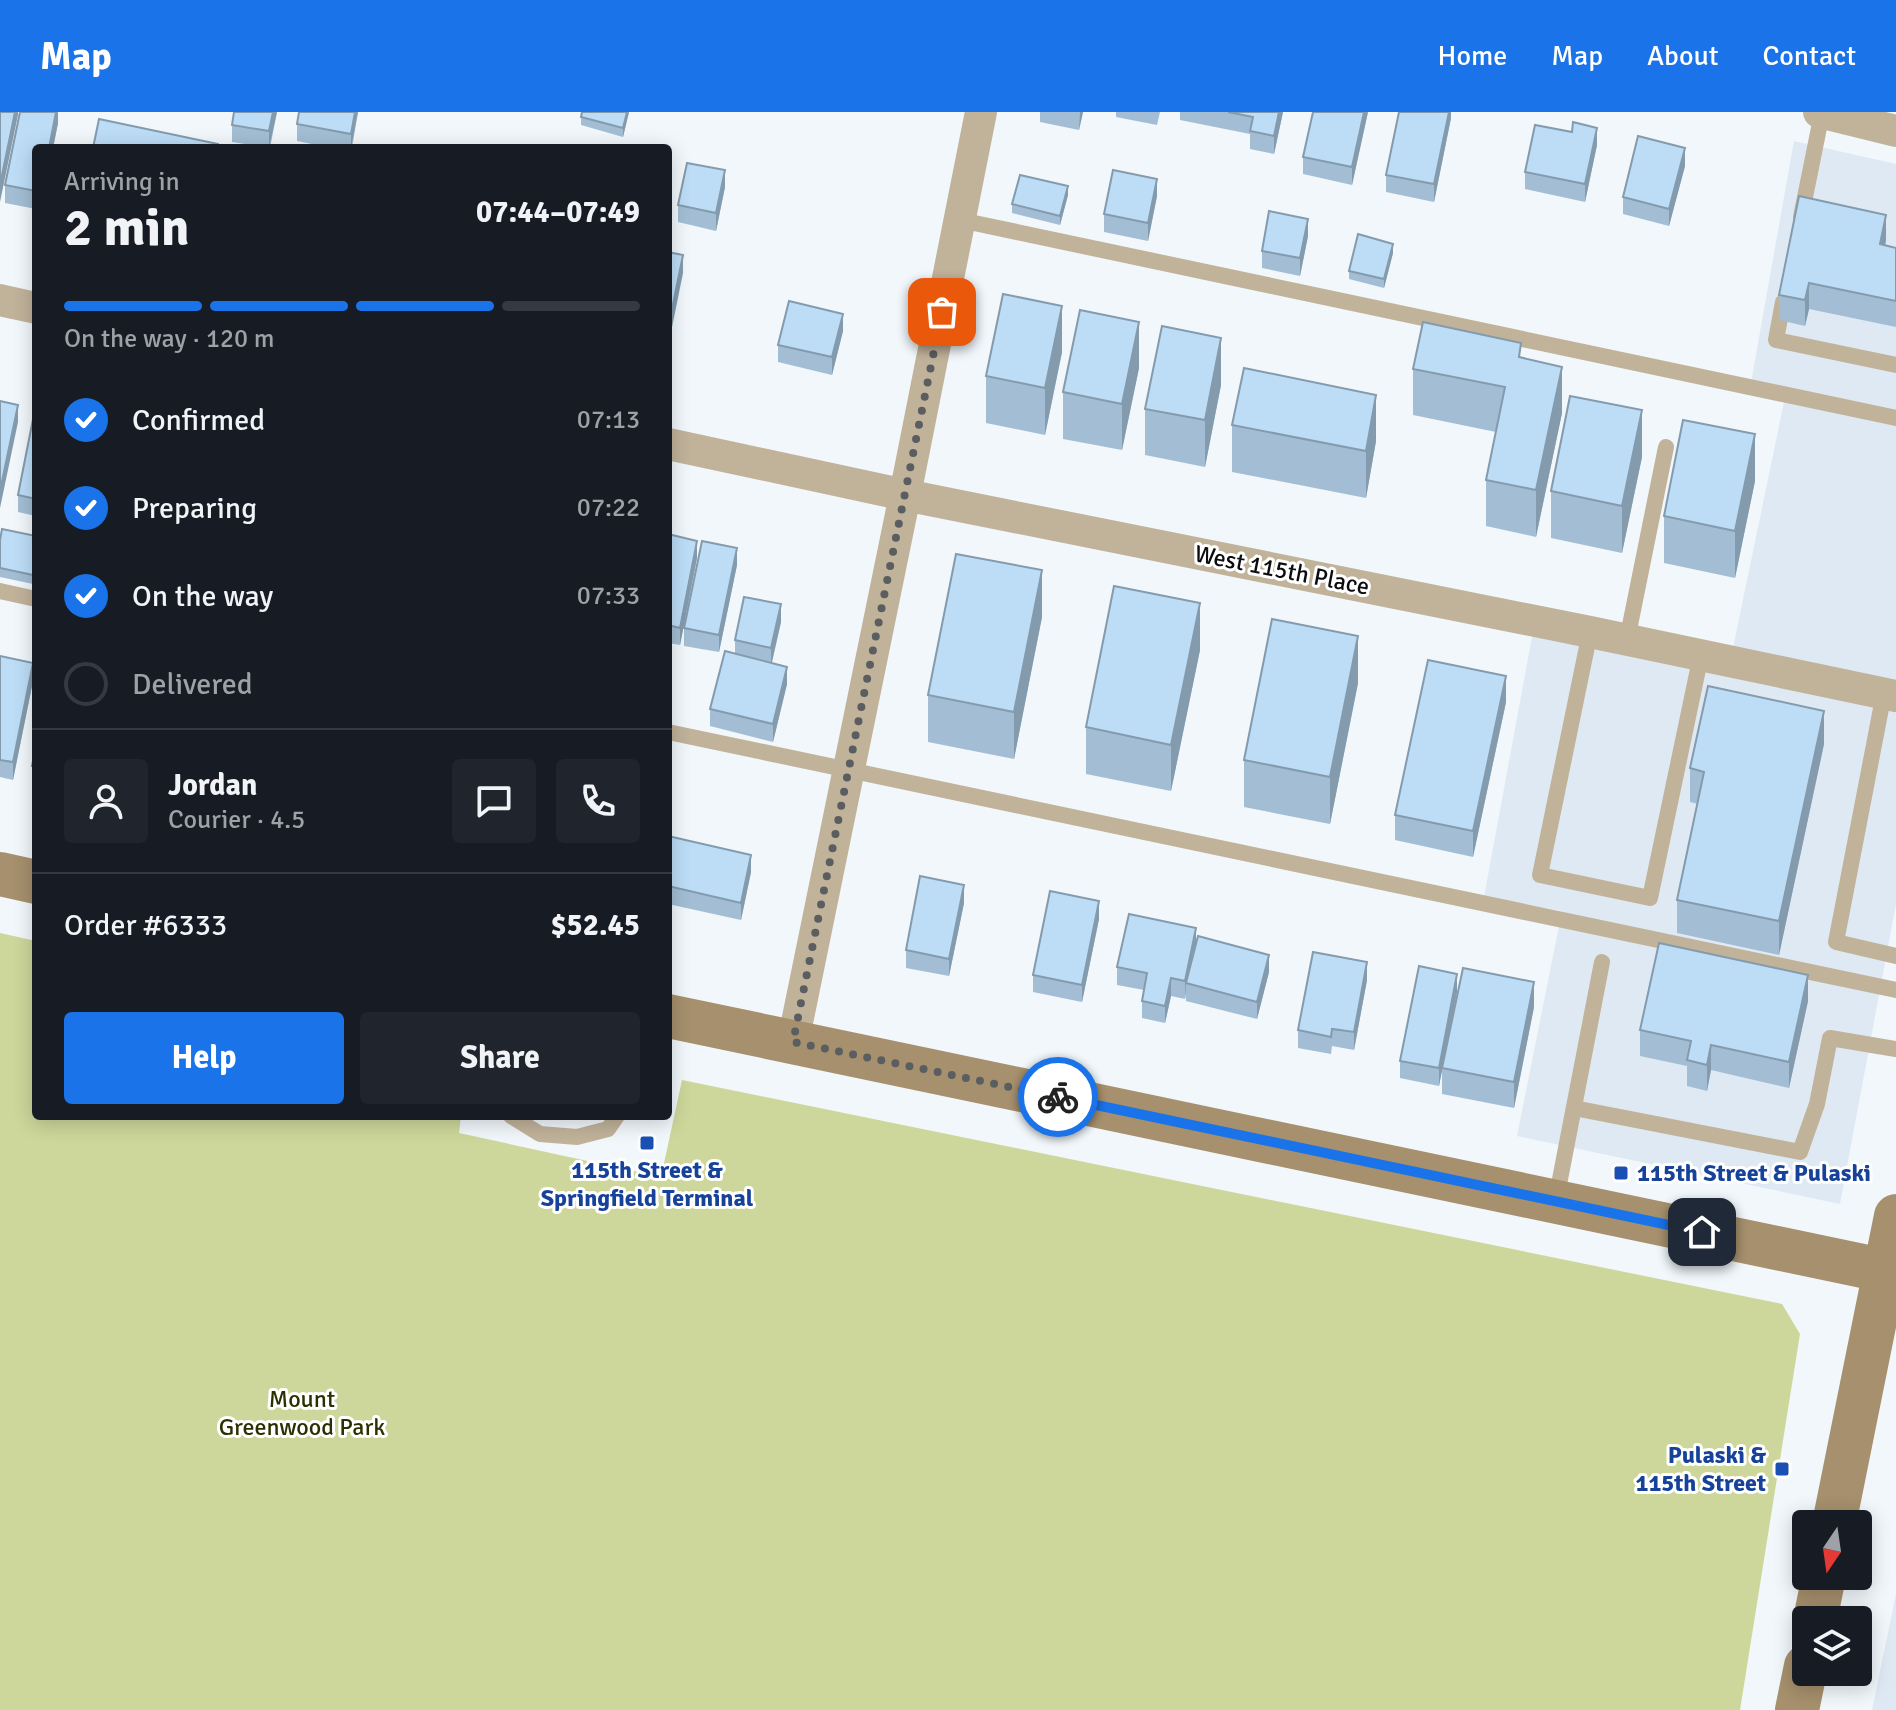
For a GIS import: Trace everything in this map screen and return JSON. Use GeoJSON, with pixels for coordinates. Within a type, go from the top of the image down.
{"type":"FeatureCollection","features":[{"type":"Feature","properties":{"kind":"street"},"geometry":{"type":"LineString","coordinates":[[793,1042],[981,112]]}},
{"type":"Feature","properties":{"kind":"street"},"geometry":{"type":"LineString","coordinates":[[1821,112],[1896,131]]}},
{"type":"Feature","properties":{"kind":"street"},"geometry":{"type":"LineString","coordinates":[[0,300],[32,307]]}},
{"type":"Feature","properties":{"kind":"street","name":"West 115th Place"},"geometry":{"type":"LineString","coordinates":[[672,445],[1890,695]]}},
{"type":"Feature","properties":{"kind":"street"},"geometry":{"type":"LineString","coordinates":[[0,874],[32,881]]}},
{"type":"Feature","properties":{"kind":"street"},"geometry":{"type":"LineString","coordinates":[[672,1017],[1891,1272]]}},
{"type":"Feature","properties":{"kind":"street"},"geometry":{"type":"LineString","coordinates":[[1837,1510],[1891,1272],[1896,1216]]}},
{"type":"Feature","properties":{"kind":"street"},"geometry":{"type":"LineString","coordinates":[[1797,1710],[1802,1686]]}},
{"type":"Feature","properties":{"kind":"lane"},"geometry":{"type":"LineString","coordinates":[[1798,231],[1821,112]]}},
{"type":"Feature","properties":{"kind":"lane"},"geometry":{"type":"LineString","coordinates":[[960,220],[1896,418]]}},
{"type":"Feature","properties":{"kind":"lane"},"geometry":{"type":"LineString","coordinates":[[1787,285],[1776,340],[1896,365]]}},
{"type":"Feature","properties":{"kind":"lane"},"geometry":{"type":"LineString","coordinates":[[1627,640],[1666,447]]}},
{"type":"Feature","properties":{"kind":"lane"},"geometry":{"type":"LineString","coordinates":[[0,591],[32,598]]}},
{"type":"Feature","properties":{"kind":"lane"},"geometry":{"type":"LineString","coordinates":[[1590,632],[1540,875],[1553,878],[1650,898],[1701,655]]}},
{"type":"Feature","properties":{"kind":"lane"},"geometry":{"type":"LineString","coordinates":[[1890,695],[1836,942],[1896,956]]}},
{"type":"Feature","properties":{"kind":"lane"},"geometry":{"type":"LineString","coordinates":[[672,733],[1896,990]]}},
{"type":"Feature","properties":{"kind":"lane"},"geometry":{"type":"LineString","coordinates":[[1556,1201],[1602,962]]}},
{"type":"Feature","properties":{"kind":"lane"},"geometry":{"type":"LineString","coordinates":[[1574,1108],[1800,1152],[1817,1104],[1830,1038],[1896,1049]]}},
{"type":"Feature","properties":{"kind":"lane"},"geometry":{"type":"LineString","coordinates":[[517,1120],[540,1134],[577,1137],[608,1129],[614,1120]]}},
{"type":"Feature","properties":{"kind":"shaded area"},"geometry":{"type":"Polygon","coordinates":[[[1794,141],[1896,164],[1896,904],[1840,1204],[1517,1136],[1562,911],[1484,897],[1534,626],[1729,667],[1784,402],[1749,394],[1794,141]]]}},
{"type":"Feature","properties":{"kind":"shaded area"},"geometry":{"type":"Polygon","coordinates":[[[1896,1594],[1896,1710],[1872,1710],[1896,1594]]]}},
{"type":"Feature","properties":{"kind":"green space","name":"Mount Greenwood Park"},"geometry":{"type":"Polygon","coordinates":[[[0,933],[32,940],[32,1120],[461,1120],[459,1133],[661,1177],[682,1080],[1782,1304],[1800,1334],[1740,1710],[0,1710],[0,933]]]}},
{"type":"Feature","properties":{"kind":"building"},"geometry":{"type":"Polygon","coordinates":[[[0,112],[15,112],[0,185],[0,112]]]}},
{"type":"Feature","properties":{"kind":"building"},"geometry":{"type":"Polygon","coordinates":[[[20,112],[56,112],[50,144],[32,144],[32,190],[5,185],[20,112]]]}},
{"type":"Feature","properties":{"kind":"building"},"geometry":{"type":"Polygon","coordinates":[[[234,112],[273,112],[269,131],[232,125],[234,112]]]}},
{"type":"Feature","properties":{"kind":"building"},"geometry":{"type":"Polygon","coordinates":[[[299,112],[355,112],[351,134],[297,124],[299,112]]]}},
{"type":"Feature","properties":{"kind":"building"},"geometry":{"type":"Polygon","coordinates":[[[582,112],[627,112],[623,128],[581,117],[582,112]]]}},
{"type":"Feature","properties":{"kind":"building"},"geometry":{"type":"Polygon","coordinates":[[[1228,112],[1279,112],[1274,136],[1250,131],[1253,117],[1228,112]]]}},
{"type":"Feature","properties":{"kind":"building"},"geometry":{"type":"Polygon","coordinates":[[[1313,112],[1364,112],[1352,167],[1303,157],[1313,112]]]}},
{"type":"Feature","properties":{"kind":"building"},"geometry":{"type":"Polygon","coordinates":[[[1399,112],[1449,112],[1434,184],[1386,175],[1399,112]]]}},
{"type":"Feature","properties":{"kind":"building"},"geometry":{"type":"Polygon","coordinates":[[[99,119],[218,144],[94,144],[99,119]]]}},
{"type":"Feature","properties":{"kind":"building"},"geometry":{"type":"Polygon","coordinates":[[[1573,122],[1597,128],[1585,184],[1525,172],[1535,125],[1572,132],[1573,122]]]}},
{"type":"Feature","properties":{"kind":"building"},"geometry":{"type":"Polygon","coordinates":[[[1638,136],[1685,148],[1669,209],[1623,197],[1638,136]]]}},
{"type":"Feature","properties":{"kind":"building"},"geometry":{"type":"Polygon","coordinates":[[[687,163],[725,170],[716,213],[678,205],[687,163]]]}},
{"type":"Feature","properties":{"kind":"building"},"geometry":{"type":"Polygon","coordinates":[[[1113,170],[1157,179],[1148,223],[1104,214],[1113,170]]]}},
{"type":"Feature","properties":{"kind":"building"},"geometry":{"type":"Polygon","coordinates":[[[1020,175],[1068,186],[1060,216],[1012,204],[1020,175]]]}},
{"type":"Feature","properties":{"kind":"building"},"geometry":{"type":"Polygon","coordinates":[[[1799,196],[1886,215],[1880,244],[1896,248],[1896,301],[1809,283],[1805,300],[1779,295],[1799,196]]]}},
{"type":"Feature","properties":{"kind":"building"},"geometry":{"type":"Polygon","coordinates":[[[1269,211],[1308,219],[1300,258],[1262,251],[1269,211]]]}},
{"type":"Feature","properties":{"kind":"building"},"geometry":{"type":"Polygon","coordinates":[[[1358,234],[1393,244],[1384,279],[1349,271],[1358,234]]]}},
{"type":"Feature","properties":{"kind":"building"},"geometry":{"type":"Polygon","coordinates":[[[672,253],[683,255],[672,309],[672,253]]]}},
{"type":"Feature","properties":{"kind":"building"},"geometry":{"type":"Polygon","coordinates":[[[1003,294],[1062,306],[1045,388],[986,376],[1003,294]]]}},
{"type":"Feature","properties":{"kind":"building"},"geometry":{"type":"Polygon","coordinates":[[[789,301],[843,314],[832,357],[778,345],[789,301]]]}},
{"type":"Feature","properties":{"kind":"building"},"geometry":{"type":"Polygon","coordinates":[[[1080,310],[1139,322],[1122,404],[1063,392],[1080,310]]]}},
{"type":"Feature","properties":{"kind":"building"},"geometry":{"type":"Polygon","coordinates":[[[1423,322],[1521,343],[1519,357],[1562,367],[1536,490],[1486,480],[1505,387],[1413,369],[1423,322]]]}},
{"type":"Feature","properties":{"kind":"building"},"geometry":{"type":"Polygon","coordinates":[[[1162,326],[1221,338],[1205,420],[1145,409],[1162,326]]]}},
{"type":"Feature","properties":{"kind":"building"},"geometry":{"type":"Polygon","coordinates":[[[1244,368],[1376,395],[1366,451],[1232,425],[1244,368]]]}},
{"type":"Feature","properties":{"kind":"building"},"geometry":{"type":"Polygon","coordinates":[[[1570,396],[1642,410],[1622,506],[1551,491],[1570,396]]]}},
{"type":"Feature","properties":{"kind":"building"},"geometry":{"type":"Polygon","coordinates":[[[0,401],[18,405],[0,491],[0,401]]]}},
{"type":"Feature","properties":{"kind":"building"},"geometry":{"type":"Polygon","coordinates":[[[1683,420],[1755,434],[1735,531],[1664,516],[1683,420]]]}},
{"type":"Feature","properties":{"kind":"building"},"geometry":{"type":"Polygon","coordinates":[[[32,424],[32,498],[18,495],[32,424]]]}},
{"type":"Feature","properties":{"kind":"building"},"geometry":{"type":"Polygon","coordinates":[[[2,529],[32,535],[32,575],[0,568],[2,529]]]}},
{"type":"Feature","properties":{"kind":"building"},"geometry":{"type":"Polygon","coordinates":[[[672,535],[697,541],[680,628],[672,626],[672,535]]]}},
{"type":"Feature","properties":{"kind":"building"},"geometry":{"type":"Polygon","coordinates":[[[702,541],[737,548],[719,635],[684,628],[702,541]]]}},
{"type":"Feature","properties":{"kind":"building"},"geometry":{"type":"Polygon","coordinates":[[[956,554],[1042,570],[1014,712],[928,695],[956,554]]]}},
{"type":"Feature","properties":{"kind":"building"},"geometry":{"type":"Polygon","coordinates":[[[1114,586],[1200,603],[1171,745],[1086,727],[1114,586]]]}},
{"type":"Feature","properties":{"kind":"building"},"geometry":{"type":"Polygon","coordinates":[[[744,597],[781,604],[771,648],[735,640],[744,597]]]}},
{"type":"Feature","properties":{"kind":"building"},"geometry":{"type":"Polygon","coordinates":[[[1272,619],[1358,636],[1330,777],[1244,760],[1272,619]]]}},
{"type":"Feature","properties":{"kind":"building"},"geometry":{"type":"Polygon","coordinates":[[[725,651],[787,667],[773,724],[710,709],[725,651]]]}},
{"type":"Feature","properties":{"kind":"building"},"geometry":{"type":"Polygon","coordinates":[[[0,656],[32,663],[32,668],[13,762],[0,760],[0,656]]]}},
{"type":"Feature","properties":{"kind":"building"},"geometry":{"type":"Polygon","coordinates":[[[1428,660],[1506,676],[1473,831],[1395,815],[1428,660]]]}},
{"type":"Feature","properties":{"kind":"building"},"geometry":{"type":"Polygon","coordinates":[[[1708,686],[1824,711],[1779,921],[1677,900],[1704,772],[1690,768],[1708,686]]]}},
{"type":"Feature","properties":{"kind":"building"},"geometry":{"type":"Polygon","coordinates":[[[672,837],[751,855],[741,903],[672,887],[672,837]]]}},
{"type":"Feature","properties":{"kind":"building"},"geometry":{"type":"Polygon","coordinates":[[[920,876],[964,885],[949,959],[906,950],[920,876]]]}},
{"type":"Feature","properties":{"kind":"building"},"geometry":{"type":"Polygon","coordinates":[[[1050,891],[1099,901],[1082,985],[1033,975],[1050,891]]]}},
{"type":"Feature","properties":{"kind":"building"},"geometry":{"type":"Polygon","coordinates":[[[1129,914],[1196,928],[1185,981],[1171,978],[1165,1006],[1142,1001],[1147,973],[1117,967],[1129,914]]]}},
{"type":"Feature","properties":{"kind":"building"},"geometry":{"type":"Polygon","coordinates":[[[1198,936],[1269,955],[1257,1002],[1186,983],[1198,936]]]}},
{"type":"Feature","properties":{"kind":"building"},"geometry":{"type":"Polygon","coordinates":[[[1659,943],[1808,975],[1789,1062],[1711,1045],[1707,1065],[1687,1060],[1691,1041],[1640,1030],[1659,943]]]}},
{"type":"Feature","properties":{"kind":"building"},"geometry":{"type":"Polygon","coordinates":[[[1313,952],[1367,962],[1354,1032],[1332,1029],[1331,1037],[1298,1030],[1313,952]]]}},
{"type":"Feature","properties":{"kind":"building"},"geometry":{"type":"Polygon","coordinates":[[[1419,966],[1457,974],[1439,1068],[1400,1061],[1419,966]]]}},
{"type":"Feature","properties":{"kind":"building"},"geometry":{"type":"Polygon","coordinates":[[[1463,968],[1534,982],[1514,1082],[1442,1068],[1463,968]]]}},
{"type":"Feature","properties":{"kind":"way so far"},"geometry":{"type":"LineString","coordinates":[[942,312],[793,1042],[1058,1097]]}},
{"type":"Feature","properties":{"kind":"place","name":"115th Street & Springfield Terminal"},"geometry":{"type":"Point","coordinates":[647,1143]}},
{"type":"Feature","properties":{"kind":"place","name":"115th Street & Pulaski"},"geometry":{"type":"Point","coordinates":[1621,1173]}},
{"type":"Feature","properties":{"kind":"place","name":"Pulaski & 115th Street"},"geometry":{"type":"Point","coordinates":[1782,1469]}},
{"type":"Feature","properties":{"kind":"route"},"geometry":{"type":"LineString","coordinates":[[1058,1097],[1702,1232]]}}]}
